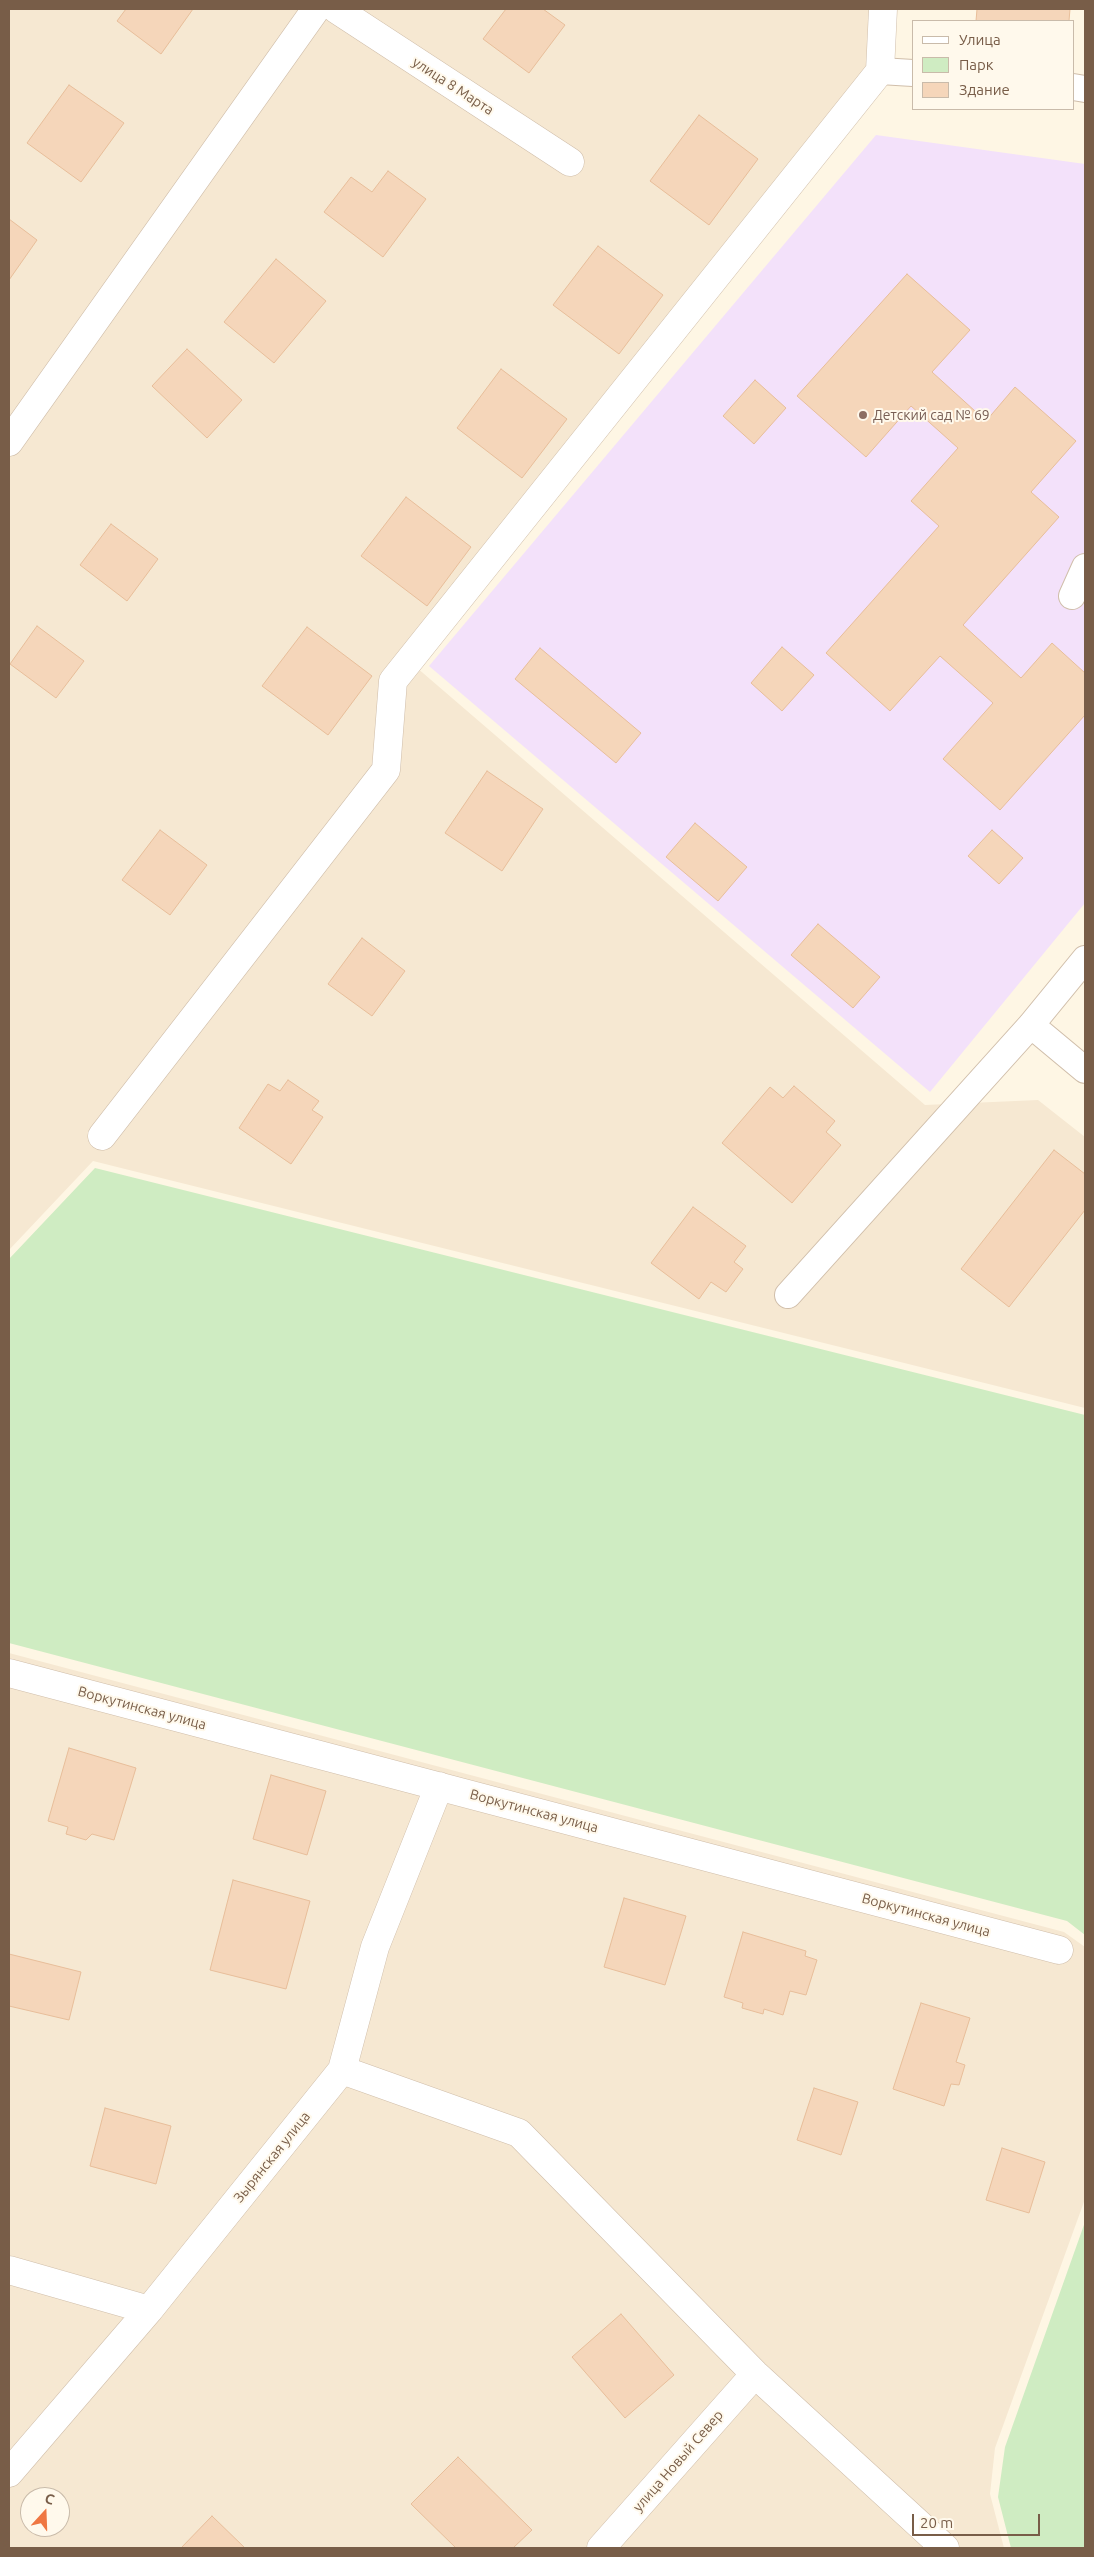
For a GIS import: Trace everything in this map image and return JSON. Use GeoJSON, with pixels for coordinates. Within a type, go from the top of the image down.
{"type":"FeatureCollection","features":[{"type":"Feature","properties":{"kind":"street"},"geometry":{"type":"LineString","coordinates":[[9,442],[316,9]]}},
{"type":"Feature","properties":{"kind":"street","name":"улица 8 Марта"},"geometry":{"type":"LineString","coordinates":[[336,9],[570,162]]}},
{"type":"Feature","properties":{"kind":"street"},"geometry":{"type":"LineString","coordinates":[[102,1136],[386,770],[393,681],[880,71],[884,9]]}},
{"type":"Feature","properties":{"kind":"street","name":"Воркутинская улица"},"geometry":{"type":"LineString","coordinates":[[9,1673],[1059,1950]]}},
{"type":"Feature","properties":{"kind":"street","name":"Зырянская улица"},"geometry":{"type":"LineString","coordinates":[[9,2473],[149,2310],[342,2070],[375,1947],[439,1786]]}},
{"type":"Feature","properties":{"kind":"street"},"geometry":{"type":"LineString","coordinates":[[342,2070],[519,2133],[755,2374],[945,2548]]}},
{"type":"Feature","properties":{"kind":"street"},"geometry":{"type":"LineString","coordinates":[[9,2270],[149,2310]]}},
{"type":"Feature","properties":{"kind":"street","name":"улица Новый Север"},"geometry":{"type":"LineString","coordinates":[[601,2548],[755,2374]]}},
{"type":"Feature","properties":{"kind":"lane"},"geometry":{"type":"LineString","coordinates":[[880,71],[912,74]]}},
{"type":"Feature","properties":{"kind":"lane"},"geometry":{"type":"LineString","coordinates":[[1072,596],[1085,568]]}},
{"type":"Feature","properties":{"kind":"lane"},"geometry":{"type":"LineString","coordinates":[[788,1295],[1031,1025],[1085,959]]}},
{"type":"Feature","properties":{"kind":"lane"},"geometry":{"type":"LineString","coordinates":[[1031,1025],[1085,1070]]}},
{"type":"Feature","properties":{"kind":"shaded area"},"geometry":{"type":"Polygon","coordinates":[[[9,9],[872,9],[864,101],[416,667],[925,1105],[1038,1100],[1085,1137],[1085,1408],[93,1161],[9,1250],[9,9]]]}},
{"type":"Feature","properties":{"kind":"shaded area","name":"Детский сад № 69"},"geometry":{"type":"Polygon","coordinates":[[[876,135],[1085,164],[1085,903],[930,1092],[429,666],[876,135]]]}},
{"type":"Feature","properties":{"kind":"shaded area"},"geometry":{"type":"Polygon","coordinates":[[[9,1653],[1064,1932],[1085,1947],[1085,2199],[995,2448],[990,2494],[1004,2548],[9,2548],[9,1653]]]}},
{"type":"Feature","properties":{"kind":"green space"},"geometry":{"type":"Polygon","coordinates":[[[95,1168],[1085,1415],[1085,1935],[1067,1921],[9,1643],[9,1259],[95,1168]]]}},
{"type":"Feature","properties":{"kind":"green space"},"geometry":{"type":"Polygon","coordinates":[[[1085,2222],[1085,2548],[1011,2548],[998,2497],[1005,2447],[1085,2222]]]}},
{"type":"Feature","properties":{"kind":"building"},"geometry":{"type":"Polygon","coordinates":[[[126,9],[193,9],[161,54],[117,21],[126,9]]]}},
{"type":"Feature","properties":{"kind":"building"},"geometry":{"type":"Polygon","coordinates":[[[506,9],[543,9],[565,25],[529,73],[483,39],[506,9]]]}},
{"type":"Feature","properties":{"kind":"building"},"geometry":{"type":"Polygon","coordinates":[[[977,9],[1070,9],[1069,20],[976,20],[977,9]]]}},
{"type":"Feature","properties":{"kind":"building"},"geometry":{"type":"Polygon","coordinates":[[[69,85],[124,123],[81,182],[27,143],[69,85]]]}},
{"type":"Feature","properties":{"kind":"building"},"geometry":{"type":"Polygon","coordinates":[[[699,115],[758,159],[709,225],[650,181],[699,115]]]}},
{"type":"Feature","properties":{"kind":"building"},"geometry":{"type":"Polygon","coordinates":[[[388,171],[426,199],[383,257],[324,212],[351,177],[372,192],[388,171]]]}},
{"type":"Feature","properties":{"kind":"building"},"geometry":{"type":"Polygon","coordinates":[[[9,219],[37,240],[9,280],[9,219]]]}},
{"type":"Feature","properties":{"kind":"building"},"geometry":{"type":"Polygon","coordinates":[[[598,246],[663,295],[619,354],[553,305],[598,246]]]}},
{"type":"Feature","properties":{"kind":"building"},"geometry":{"type":"Polygon","coordinates":[[[276,259],[326,301],[274,363],[224,322],[276,259]]]}},
{"type":"Feature","properties":{"kind":"building"},"geometry":{"type":"Polygon","coordinates":[[[907,274],[970,330],[932,372],[986,421],[1015,387],[1076,441],[1031,492],[1059,517],[963,625],[1021,678],[1052,643],[1085,673],[1085,715],[1000,810],[943,759],[993,703],[940,656],[890,711],[826,653],[939,526],[911,501],[958,448],[911,406],[866,457],[797,396],[907,274]]]}},
{"type":"Feature","properties":{"kind":"building"},"geometry":{"type":"Polygon","coordinates":[[[187,349],[242,400],[207,438],[152,386],[187,349]]]}},
{"type":"Feature","properties":{"kind":"building"},"geometry":{"type":"Polygon","coordinates":[[[501,369],[567,419],[522,478],[457,428],[501,369]]]}},
{"type":"Feature","properties":{"kind":"building"},"geometry":{"type":"Polygon","coordinates":[[[755,380],[786,408],[754,444],[723,416],[755,380]]]}},
{"type":"Feature","properties":{"kind":"building"},"geometry":{"type":"Polygon","coordinates":[[[406,497],[471,547],[427,606],[361,556],[406,497]]]}},
{"type":"Feature","properties":{"kind":"building"},"geometry":{"type":"Polygon","coordinates":[[[111,524],[158,559],[127,601],[80,565],[111,524]]]}},
{"type":"Feature","properties":{"kind":"building"},"geometry":{"type":"Polygon","coordinates":[[[37,626],[84,661],[56,698],[10,664],[37,626]]]}},
{"type":"Feature","properties":{"kind":"building"},"geometry":{"type":"Polygon","coordinates":[[[307,627],[372,676],[328,735],[262,686],[307,627]]]}},
{"type":"Feature","properties":{"kind":"building"},"geometry":{"type":"Polygon","coordinates":[[[782,647],[814,675],[782,711],[751,683],[782,647]]]}},
{"type":"Feature","properties":{"kind":"building"},"geometry":{"type":"Polygon","coordinates":[[[540,648],[641,733],[616,763],[515,679],[540,648]]]}},
{"type":"Feature","properties":{"kind":"building"},"geometry":{"type":"Polygon","coordinates":[[[487,771],[543,809],[502,871],[445,833],[487,771]]]}},
{"type":"Feature","properties":{"kind":"building"},"geometry":{"type":"Polygon","coordinates":[[[695,823],[747,867],[718,901],[666,857],[695,823]]]}},
{"type":"Feature","properties":{"kind":"building"},"geometry":{"type":"Polygon","coordinates":[[[160,830],[207,865],[170,915],[122,880],[160,830]]]}},
{"type":"Feature","properties":{"kind":"building"},"geometry":{"type":"Polygon","coordinates":[[[992,830],[1023,858],[999,884],[968,856],[992,830]]]}},
{"type":"Feature","properties":{"kind":"building"},"geometry":{"type":"Polygon","coordinates":[[[818,924],[880,977],[853,1008],[791,955],[818,924]]]}},
{"type":"Feature","properties":{"kind":"building"},"geometry":{"type":"Polygon","coordinates":[[[362,938],[405,971],[372,1016],[328,984],[362,938]]]}},
{"type":"Feature","properties":{"kind":"building"},"geometry":{"type":"Polygon","coordinates":[[[288,1080],[319,1101],[312,1110],[323,1117],[291,1164],[239,1128],[268,1084],[280,1091],[288,1080]]]}},
{"type":"Feature","properties":{"kind":"building"},"geometry":{"type":"Polygon","coordinates":[[[794,1086],[835,1121],[826,1132],[841,1145],[792,1203],[722,1143],[770,1087],[783,1098],[794,1086]]]}},
{"type":"Feature","properties":{"kind":"building"},"geometry":{"type":"Polygon","coordinates":[[[1054,1150],[1085,1174],[1085,1210],[1009,1307],[961,1269],[1054,1150]]]}},
{"type":"Feature","properties":{"kind":"building"},"geometry":{"type":"Polygon","coordinates":[[[693,1207],[746,1246],[734,1262],[743,1269],[726,1292],[711,1282],[699,1299],[651,1263],[693,1207]]]}},
{"type":"Feature","properties":{"kind":"building"},"geometry":{"type":"Polygon","coordinates":[[[69,1748],[136,1768],[114,1840],[92,1834],[86,1840],[66,1834],[68,1827],[48,1821],[69,1748]]]}},
{"type":"Feature","properties":{"kind":"building"},"geometry":{"type":"Polygon","coordinates":[[[271,1775],[326,1791],[307,1855],[253,1839],[271,1775]]]}},
{"type":"Feature","properties":{"kind":"building"},"geometry":{"type":"Polygon","coordinates":[[[233,1880],[310,1901],[286,1989],[210,1970],[233,1880]]]}},
{"type":"Feature","properties":{"kind":"building"},"geometry":{"type":"Polygon","coordinates":[[[624,1898],[686,1916],[665,1985],[604,1967],[624,1898]]]}},
{"type":"Feature","properties":{"kind":"building"},"geometry":{"type":"Polygon","coordinates":[[[743,1932],[806,1951],[805,1956],[817,1960],[806,1995],[790,1991],[783,2015],[764,2009],[763,2014],[742,2008],[743,2003],[724,1997],[743,1932]]]}},
{"type":"Feature","properties":{"kind":"building"},"geometry":{"type":"Polygon","coordinates":[[[9,1954],[81,1972],[69,2020],[9,2006],[9,1954]]]}},
{"type":"Feature","properties":{"kind":"building"},"geometry":{"type":"Polygon","coordinates":[[[921,2003],[970,2018],[956,2062],[965,2065],[959,2085],[951,2084],[944,2106],[893,2089],[921,2003]]]}},
{"type":"Feature","properties":{"kind":"building"},"geometry":{"type":"Polygon","coordinates":[[[814,2088],[858,2102],[841,2155],[797,2140],[814,2088]]]}},
{"type":"Feature","properties":{"kind":"building"},"geometry":{"type":"Polygon","coordinates":[[[105,2108],[171,2126],[156,2184],[90,2166],[105,2108]]]}},
{"type":"Feature","properties":{"kind":"building"},"geometry":{"type":"Polygon","coordinates":[[[1002,2148],[1045,2162],[1029,2213],[986,2200],[1002,2148]]]}},
{"type":"Feature","properties":{"kind":"building"},"geometry":{"type":"Polygon","coordinates":[[[621,2314],[674,2375],[625,2418],[572,2357],[621,2314]]]}},
{"type":"Feature","properties":{"kind":"building"},"geometry":{"type":"Polygon","coordinates":[[[458,2457],[532,2530],[513,2548],[456,2548],[411,2504],[458,2457]]]}},
{"type":"Feature","properties":{"kind":"building"},"geometry":{"type":"Polygon","coordinates":[[[212,2516],[245,2548],[181,2548],[212,2516]]]}},
{"type":"Feature","properties":{"kind":"place","name":"Детский сад № 69"},"geometry":{"type":"Point","coordinates":[863,415]}}]}
